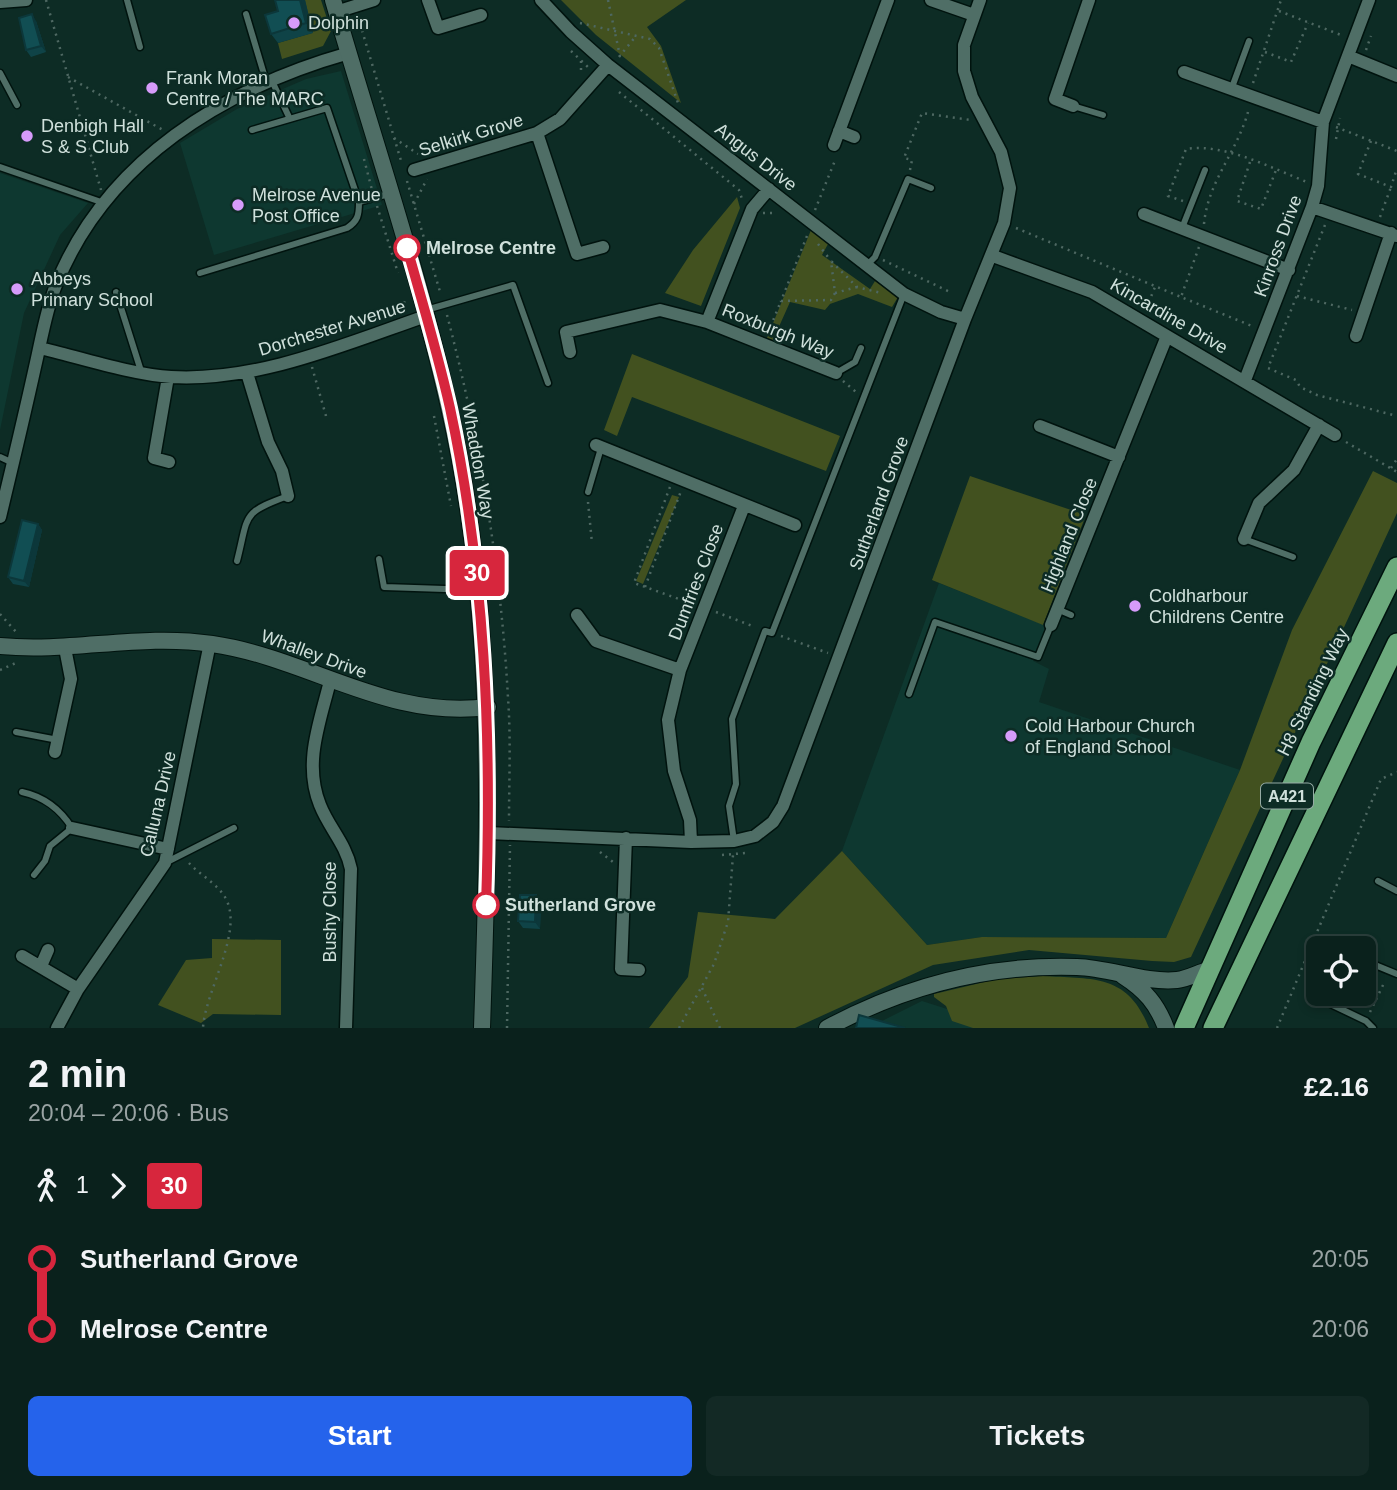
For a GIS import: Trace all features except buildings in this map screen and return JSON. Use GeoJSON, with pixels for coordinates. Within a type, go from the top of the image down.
{"type":"FeatureCollection","features":[{"type":"Feature","properties":{"kind":"highway","name":"H8 Standing Way"},"geometry":{"type":"LineString","coordinates":[[1184,1028],[1311,742],[1397,567]]}},
{"type":"Feature","properties":{"kind":"highway","name":"A421"},"geometry":{"type":"LineString","coordinates":[[1213,1028],[1397,643]]}},
{"type":"Feature","properties":{"kind":"street"},"geometry":{"type":"LineString","coordinates":[[0,2],[26,0]]}},
{"type":"Feature","properties":{"kind":"street"},"geometry":{"type":"LineString","coordinates":[[334,6],[355,6],[374,0]]}},
{"type":"Feature","properties":{"kind":"street"},"geometry":{"type":"LineString","coordinates":[[428,0],[438,28],[481,15]]}},
{"type":"Feature","properties":{"kind":"street","name":"Angus Drive"},"geometry":{"type":"LineString","coordinates":[[541,0],[570,32],[608,65],[904,294],[941,312],[965,319]]}},
{"type":"Feature","properties":{"kind":"street"},"geometry":{"type":"LineString","coordinates":[[834,145],[888,0]]}},
{"type":"Feature","properties":{"kind":"street"},"geometry":{"type":"LineString","coordinates":[[931,0],[974,15]]}},
{"type":"Feature","properties":{"kind":"street","name":"Sutherland Grove"},"geometry":{"type":"LineString","coordinates":[[489,832],[691,842],[734,841],[755,836],[773,822],[783,806],[965,319],[993,256],[1004,223],[1010,188],[1001,152],[964,71],[964,45],[980,0]]}},
{"type":"Feature","properties":{"kind":"street"},"geometry":{"type":"LineString","coordinates":[[1073,106],[1055,99],[1089,0]]}},
{"type":"Feature","properties":{"kind":"street","name":"Kinross Drive"},"geometry":{"type":"LineString","coordinates":[[1245,380],[1312,207],[1318,186],[1324,122],[1369,0]]}},
{"type":"Feature","properties":{"kind":"street","name":"Whaddon Way"},"geometry":{"type":"LineString","coordinates":[[334,6],[426,313],[450,408],[479,589],[488,707],[489,832],[482,1028]]}},
{"type":"Feature","properties":{"kind":"street"},"geometry":{"type":"LineString","coordinates":[[0,517],[56,286],[104,203],[171,135],[218,105],[269,80],[349,53]]}},
{"type":"Feature","properties":{"kind":"street"},"geometry":{"type":"LineString","coordinates":[[1348,56],[1397,76]]}},
{"type":"Feature","properties":{"kind":"street","name":"Selkirk Grove"},"geometry":{"type":"LineString","coordinates":[[408,167],[537,133],[560,120],[608,65]]}},
{"type":"Feature","properties":{"kind":"street"},"geometry":{"type":"LineString","coordinates":[[1184,72],[1324,122]]}},
{"type":"Feature","properties":{"kind":"street"},"geometry":{"type":"LineString","coordinates":[[839,131],[854,137]]}},
{"type":"Feature","properties":{"kind":"street","name":"Selkirk Grove"},"geometry":{"type":"LineString","coordinates":[[537,133],[577,254],[603,247]]}},
{"type":"Feature","properties":{"kind":"street","name":"Roxburgh Way"},"geometry":{"type":"LineString","coordinates":[[707,322],[751,209],[769,189]]}},
{"type":"Feature","properties":{"kind":"street"},"geometry":{"type":"LineString","coordinates":[[1312,207],[1394,234],[1356,336]]}},
{"type":"Feature","properties":{"kind":"street"},"geometry":{"type":"LineString","coordinates":[[1144,214],[1289,270]]}},
{"type":"Feature","properties":{"kind":"street","name":"Kincardine Drive"},"geometry":{"type":"LineString","coordinates":[[993,256],[1058,277],[1092,292],[1335,435]]}},
{"type":"Feature","properties":{"kind":"street","name":"Roxburgh Way"},"geometry":{"type":"LineString","coordinates":[[570,352],[565,332],[660,310],[707,322],[836,373]]}},
{"type":"Feature","properties":{"kind":"street","name":"Dorchester Avenue"},"geometry":{"type":"LineString","coordinates":[[40,348],[168,377],[208,377],[247,373],[407,323],[426,313]]}},
{"type":"Feature","properties":{"kind":"street","name":"Highland Close"},"geometry":{"type":"LineString","coordinates":[[1051,625],[1167,335]]}},
{"type":"Feature","properties":{"kind":"street","name":"Dorchester Avenue"},"geometry":{"type":"LineString","coordinates":[[247,373],[268,442],[282,471],[288,496]]}},
{"type":"Feature","properties":{"kind":"street"},"geometry":{"type":"LineString","coordinates":[[168,377],[154,458],[169,462]]}},
{"type":"Feature","properties":{"kind":"street"},"geometry":{"type":"LineString","coordinates":[[1244,538],[1259,503],[1294,470],[1319,425]]}},
{"type":"Feature","properties":{"kind":"street"},"geometry":{"type":"LineString","coordinates":[[1040,426],[1119,457]]}},
{"type":"Feature","properties":{"kind":"street"},"geometry":{"type":"LineString","coordinates":[[598,447],[795,524]]}},
{"type":"Feature","properties":{"kind":"street","name":"Dumfries Close"},"geometry":{"type":"LineString","coordinates":[[691,842],[690,820],[674,771],[668,720],[680,670],[744,506]]}},
{"type":"Feature","properties":{"kind":"street"},"geometry":{"type":"LineString","coordinates":[[577,615],[596,641],[680,670]]}},
{"type":"Feature","properties":{"kind":"street","name":"Whalley Drive"},"geometry":{"type":"LineString","coordinates":[[0,646],[65,648],[152,639],[209,643],[256,652],[368,695],[426,708],[458,710],[488,707]]}},
{"type":"Feature","properties":{"kind":"street","name":"Calluna Drive"},"geometry":{"type":"LineString","coordinates":[[57,1028],[78,989],[165,863],[209,643]]}},
{"type":"Feature","properties":{"kind":"street"},"geometry":{"type":"LineString","coordinates":[[57,746],[71,679],[65,648]]}},
{"type":"Feature","properties":{"kind":"street","name":"Bushy Close"},"geometry":{"type":"LineString","coordinates":[[330,681],[312,752],[313,778],[320,806],[347,849],[351,869],[346,1028]]}},
{"type":"Feature","properties":{"kind":"street"},"geometry":{"type":"LineString","coordinates":[[72,828],[168,849]]}},
{"type":"Feature","properties":{"kind":"street"},"geometry":{"type":"LineString","coordinates":[[626,838],[621,969],[639,970]]}},
{"type":"Feature","properties":{"kind":"street"},"geometry":{"type":"LineString","coordinates":[[41,966],[48,950]]}},
{"type":"Feature","properties":{"kind":"street"},"geometry":{"type":"LineString","coordinates":[[22,956],[78,989]]}},
{"type":"Feature","properties":{"kind":"street"},"geometry":{"type":"LineString","coordinates":[[827,1028],[936,982],[987,971],[1081,967],[1180,980],[1208,970]]}},
{"type":"Feature","properties":{"kind":"street"},"geometry":{"type":"LineString","coordinates":[[1118,973],[1143,989],[1158,1008],[1166,1028]]}},
{"type":"Feature","properties":{"kind":"lane"},"geometry":{"type":"LineString","coordinates":[[127,0],[140,47]]}},
{"type":"Feature","properties":{"kind":"lane"},"geometry":{"type":"LineString","coordinates":[[246,14],[269,80],[289,117]]}},
{"type":"Feature","properties":{"kind":"lane"},"geometry":{"type":"LineString","coordinates":[[1231,90],[1249,41]]}},
{"type":"Feature","properties":{"kind":"lane"},"geometry":{"type":"LineString","coordinates":[[0,73],[17,105]]}},
{"type":"Feature","properties":{"kind":"lane"},"geometry":{"type":"LineString","coordinates":[[1073,106],[1103,115]]}},
{"type":"Feature","properties":{"kind":"lane"},"geometry":{"type":"LineString","coordinates":[[200,274],[347,228],[355,223],[359,215],[359,202],[327,108],[252,130]]}},
{"type":"Feature","properties":{"kind":"lane"},"geometry":{"type":"LineString","coordinates":[[0,167],[104,203]]}},
{"type":"Feature","properties":{"kind":"lane"},"geometry":{"type":"LineString","coordinates":[[1182,228],[1205,170]]}},
{"type":"Feature","properties":{"kind":"lane"},"geometry":{"type":"LineString","coordinates":[[868,264],[875,257],[908,179],[931,188]]}},
{"type":"Feature","properties":{"kind":"lane"},"geometry":{"type":"LineString","coordinates":[[359,202],[391,194]]}},
{"type":"Feature","properties":{"kind":"lane"},"geometry":{"type":"LineString","coordinates":[[426,313],[444,305],[513,285],[548,383]]}},
{"type":"Feature","properties":{"kind":"lane"},"geometry":{"type":"LineString","coordinates":[[117,292],[141,370]]}},
{"type":"Feature","properties":{"kind":"lane"},"geometry":{"type":"LineString","coordinates":[[734,841],[729,806],[736,784],[732,719],[765,631],[772,633],[904,294]]}},
{"type":"Feature","properties":{"kind":"lane"},"geometry":{"type":"LineString","coordinates":[[836,373],[855,362],[861,348]]}},
{"type":"Feature","properties":{"kind":"lane"},"geometry":{"type":"LineString","coordinates":[[588,492],[598,447]]}},
{"type":"Feature","properties":{"kind":"lane"},"geometry":{"type":"LineString","coordinates":[[0,457],[13,463]]}},
{"type":"Feature","properties":{"kind":"lane"},"geometry":{"type":"LineString","coordinates":[[237,561],[248,517],[255,508],[288,496]]}},
{"type":"Feature","properties":{"kind":"lane"},"geometry":{"type":"LineString","coordinates":[[1244,538],[1293,557]]}},
{"type":"Feature","properties":{"kind":"lane"},"geometry":{"type":"LineString","coordinates":[[379,559],[384,587],[479,589]]}},
{"type":"Feature","properties":{"kind":"lane"},"geometry":{"type":"LineString","coordinates":[[1058,609],[1071,615]]}},
{"type":"Feature","properties":{"kind":"lane"},"geometry":{"type":"LineString","coordinates":[[909,694],[935,622],[1038,657],[1051,625]]}},
{"type":"Feature","properties":{"kind":"lane"},"geometry":{"type":"LineString","coordinates":[[16,732],[57,746]]}},
{"type":"Feature","properties":{"kind":"lane"},"geometry":{"type":"LineString","coordinates":[[22,792],[40,796],[64,815],[72,828],[50,846],[45,861],[34,875]]}},
{"type":"Feature","properties":{"kind":"lane"},"geometry":{"type":"LineString","coordinates":[[165,863],[234,828]]}},
{"type":"Feature","properties":{"kind":"lane"},"geometry":{"type":"LineString","coordinates":[[1378,881],[1397,891]]}},
{"type":"Feature","properties":{"kind":"lane"},"geometry":{"type":"LineString","coordinates":[[1376,966],[1393,973]]}},
{"type":"Feature","properties":{"kind":"lane"},"geometry":{"type":"LineString","coordinates":[[1335,1006],[1366,1021],[1373,1028]]}},
{"type":"Feature","properties":{"kind":"path"},"geometry":{"type":"LineString","coordinates":[[46,0],[104,203]]}},
{"type":"Feature","properties":{"kind":"path"},"geometry":{"type":"LineString","coordinates":[[608,0],[620,56]]}},
{"type":"Feature","properties":{"kind":"path"},"geometry":{"type":"LineString","coordinates":[[1248,96],[1281,0]]}},
{"type":"Feature","properties":{"kind":"path"},"geometry":{"type":"LineString","coordinates":[[355,6],[394,138],[408,167],[444,305]]}},
{"type":"Feature","properties":{"kind":"path"},"geometry":{"type":"LineString","coordinates":[[1277,10],[1354,39]]}},
{"type":"Feature","properties":{"kind":"path"},"geometry":{"type":"LineString","coordinates":[[579,23],[650,39],[659,48],[680,110]]}},
{"type":"Feature","properties":{"kind":"path"},"geometry":{"type":"LineString","coordinates":[[1265,52],[1292,62],[1308,23]]}},
{"type":"Feature","properties":{"kind":"path"},"geometry":{"type":"LineString","coordinates":[[1362,62],[1372,32]]}},
{"type":"Feature","properties":{"kind":"path"},"geometry":{"type":"LineString","coordinates":[[608,65],[620,56],[636,36]]}},
{"type":"Feature","properties":{"kind":"path"},"geometry":{"type":"LineString","coordinates":[[580,79],[581,61]]}},
{"type":"Feature","properties":{"kind":"path"},"geometry":{"type":"LineString","coordinates":[[68,76],[171,135]]}},
{"type":"Feature","properties":{"kind":"path"},"geometry":{"type":"LineString","coordinates":[[1336,141],[1341,110]]}},
{"type":"Feature","properties":{"kind":"path"},"geometry":{"type":"LineString","coordinates":[[908,179],[912,160],[904,158],[922,113],[985,122]]}},
{"type":"Feature","properties":{"kind":"path"},"geometry":{"type":"LineString","coordinates":[[1324,122],[1397,151]]}},
{"type":"Feature","properties":{"kind":"path"},"geometry":{"type":"LineString","coordinates":[[386,139],[394,138],[422,157],[408,167]]}},
{"type":"Feature","properties":{"kind":"path"},"geometry":{"type":"LineString","coordinates":[[1371,141],[1358,174],[1391,187]]}},
{"type":"Feature","properties":{"kind":"path"},"geometry":{"type":"LineString","coordinates":[[812,221],[837,154],[834,145]]}},
{"type":"Feature","properties":{"kind":"path"},"geometry":{"type":"LineString","coordinates":[[1206,209],[1168,196],[1186,149],[1201,147],[1318,186]]}},
{"type":"Feature","properties":{"kind":"path"},"geometry":{"type":"LineString","coordinates":[[363,156],[398,273]]}},
{"type":"Feature","properties":{"kind":"path"},"geometry":{"type":"LineString","coordinates":[[1250,162],[1237,201],[1261,209],[1276,170]]}},
{"type":"Feature","properties":{"kind":"path"},"geometry":{"type":"LineString","coordinates":[[1376,228],[1397,168]]}},
{"type":"Feature","properties":{"kind":"path"},"geometry":{"type":"LineString","coordinates":[[1329,212],[1268,369],[1296,380],[1300,387],[1317,395],[1397,416]]}},
{"type":"Feature","properties":{"kind":"path"},"geometry":{"type":"LineString","coordinates":[[1010,233],[1012,227],[1181,297]]}},
{"type":"Feature","properties":{"kind":"path"},"geometry":{"type":"LineString","coordinates":[[402,286],[406,298],[403,307],[407,323]]}},
{"type":"Feature","properties":{"kind":"path"},"geometry":{"type":"LineString","coordinates":[[835,293],[858,287]]}},
{"type":"Feature","properties":{"kind":"path"},"geometry":{"type":"LineString","coordinates":[[1141,321],[1155,287]]}},
{"type":"Feature","properties":{"kind":"path"},"geometry":{"type":"LineString","coordinates":[[1297,296],[1316,299],[1363,314]]}},
{"type":"Feature","properties":{"kind":"path"},"geometry":{"type":"LineString","coordinates":[[763,345],[781,301]]}},
{"type":"Feature","properties":{"kind":"path"},"geometry":{"type":"LineString","coordinates":[[309,354],[327,416]]}},
{"type":"Feature","properties":{"kind":"path"},"geometry":{"type":"LineString","coordinates":[[836,373],[850,390],[865,395]]}},
{"type":"Feature","properties":{"kind":"path"},"geometry":{"type":"LineString","coordinates":[[434,414],[451,507]]}},
{"type":"Feature","properties":{"kind":"path"},"geometry":{"type":"LineString","coordinates":[[1335,435],[1397,472]]}},
{"type":"Feature","properties":{"kind":"path"},"geometry":{"type":"LineString","coordinates":[[1391,469],[1397,459]]}},
{"type":"Feature","properties":{"kind":"path"},"geometry":{"type":"LineString","coordinates":[[645,587],[684,482]]}},
{"type":"Feature","properties":{"kind":"path"},"geometry":{"type":"LineString","coordinates":[[588,492],[592,543]]}},
{"type":"Feature","properties":{"kind":"path"},"geometry":{"type":"LineString","coordinates":[[0,614],[19,635]]}},
{"type":"Feature","properties":{"kind":"path"},"geometry":{"type":"LineString","coordinates":[[0,670],[18,662],[28,661]]}},
{"type":"Feature","properties":{"kind":"path"},"geometry":{"type":"LineString","coordinates":[[1276,1028],[1381,779],[1397,772]]}},
{"type":"Feature","properties":{"kind":"path"},"geometry":{"type":"LineString","coordinates":[[679,1028],[702,988],[728,922],[734,841]]}},
{"type":"Feature","properties":{"kind":"path"},"geometry":{"type":"LineString","coordinates":[[510,848],[522,848]]}},
{"type":"Feature","properties":{"kind":"path"},"geometry":{"type":"LineString","coordinates":[[596,850],[603,852],[610,862],[625,862]]}},
{"type":"Feature","properties":{"kind":"path"},"geometry":{"type":"LineString","coordinates":[[721,855],[733,856],[753,851]]}},
{"type":"Feature","properties":{"kind":"path"},"geometry":{"type":"LineString","coordinates":[[183,855],[201,876],[218,888],[227,900],[230,913],[225,946],[204,1011],[203,1028]]}},
{"type":"Feature","properties":{"kind":"path"},"geometry":{"type":"LineString","coordinates":[[1366,1021],[1393,973]]}},
{"type":"Feature","properties":{"kind":"path"},"geometry":{"type":"LineString","coordinates":[[702,988],[720,1028]]}},
{"type":"Feature","properties":{"kind":"shaded area"},"geometry":{"type":"Polygon","coordinates":[[[341,71],[382,205],[214,255],[180,143],[237,109],[306,79],[341,71]]]}},
{"type":"Feature","properties":{"kind":"shaded area","name":"Abbeys Primary School"},"geometry":{"type":"Polygon","coordinates":[[[0,173],[88,203],[60,235],[24,313],[0,430],[0,173]]]}},
{"type":"Feature","properties":{"kind":"shaded area","name":"Cold Harbour Church of England School"},"geometry":{"type":"Polygon","coordinates":[[[939,583],[1047,626],[1033,661],[1049,669],[1039,702],[1240,770],[1166,938],[982,937],[927,945],[842,851],[939,583]]]}},
{"type":"Feature","properties":{"kind":"shaded area"},"geometry":{"type":"Polygon","coordinates":[[[922,1001],[1007,1028],[868,1028],[922,1001]]]}},
{"type":"Feature","properties":{"kind":"green space"},"geometry":{"type":"Polygon","coordinates":[[[305,0],[321,0],[331,31],[323,46],[282,59],[278,43],[312,33],[300,4],[305,0]]]}},
{"type":"Feature","properties":{"kind":"green space"},"geometry":{"type":"Polygon","coordinates":[[[561,0],[686,0],[647,27],[661,46],[681,103],[596,35],[561,0]]]}},
{"type":"Feature","properties":{"kind":"green space"},"geometry":{"type":"Polygon","coordinates":[[[737,197],[740,208],[701,306],[665,293],[693,250],[737,197]]]}},
{"type":"Feature","properties":{"kind":"green space"},"geometry":{"type":"Polygon","coordinates":[[[811,230],[828,244],[822,255],[870,289],[875,281],[898,297],[892,307],[858,294],[830,304],[825,310],[790,302],[773,340],[767,338],[811,230]]]}},
{"type":"Feature","properties":{"kind":"green space"},"geometry":{"type":"Polygon","coordinates":[[[632,354],[840,436],[826,471],[632,397],[617,436],[604,430],[632,354]]]}},
{"type":"Feature","properties":{"kind":"green space"},"geometry":{"type":"Polygon","coordinates":[[[1373,471],[1397,483],[1397,513],[1191,957],[1174,962],[1029,950],[933,965],[795,1028],[649,1028],[688,977],[698,912],[775,919],[842,851],[927,945],[982,937],[1166,938],[1240,770],[1292,630],[1373,471]]]}},
{"type":"Feature","properties":{"kind":"green space"},"geometry":{"type":"Polygon","coordinates":[[[970,476],[1086,515],[1043,625],[932,580],[970,476]]]}},
{"type":"Feature","properties":{"kind":"green space"},"geometry":{"type":"Polygon","coordinates":[[[672,495],[679,497],[643,584],[636,581],[672,495]]]}},
{"type":"Feature","properties":{"kind":"green space"},"geometry":{"type":"Polygon","coordinates":[[[212,939],[281,940],[281,1015],[213,1014],[201,1023],[158,1005],[186,960],[212,958],[212,939]]]}},
{"type":"Feature","properties":{"kind":"green space"},"geometry":{"type":"Polygon","coordinates":[[[1043,976],[1093,980],[1120,989],[1141,1010],[1149,1028],[973,1028],[952,1021],[946,1006],[934,997],[934,994],[997,979],[1043,976]]]}},
{"type":"Feature","properties":{"kind":"bus line","name":"30"},"geometry":{"type":"LineString","coordinates":[[407,248],[450,408],[479,589],[488,707],[489,832],[486,905]]}},
{"type":"Feature","properties":{"kind":"place","name":"Dolphin"},"geometry":{"type":"Point","coordinates":[294,23]}},
{"type":"Feature","properties":{"kind":"place","name":"Frank Moran Centre / The MARC"},"geometry":{"type":"Point","coordinates":[152,88]}},
{"type":"Feature","properties":{"kind":"place","name":"Denbigh Hall S & S Club"},"geometry":{"type":"Point","coordinates":[27,136]}},
{"type":"Feature","properties":{"kind":"place","name":"Melrose Avenue Post Office"},"geometry":{"type":"Point","coordinates":[238,205]}},
{"type":"Feature","properties":{"kind":"place","name":"Melrose Centre"},"geometry":{"type":"Point","coordinates":[407,248]}},
{"type":"Feature","properties":{"kind":"place","name":"Abbeys Primary School"},"geometry":{"type":"Point","coordinates":[17,289]}},
{"type":"Feature","properties":{"kind":"place","name":"Coldharbour Childrens Centre"},"geometry":{"type":"Point","coordinates":[1135,606]}},
{"type":"Feature","properties":{"kind":"place","name":"Cold Harbour Church of England School"},"geometry":{"type":"Point","coordinates":[1011,736]}},
{"type":"Feature","properties":{"kind":"place","name":"Sutherland Grove"},"geometry":{"type":"Point","coordinates":[486,905]}}]}
